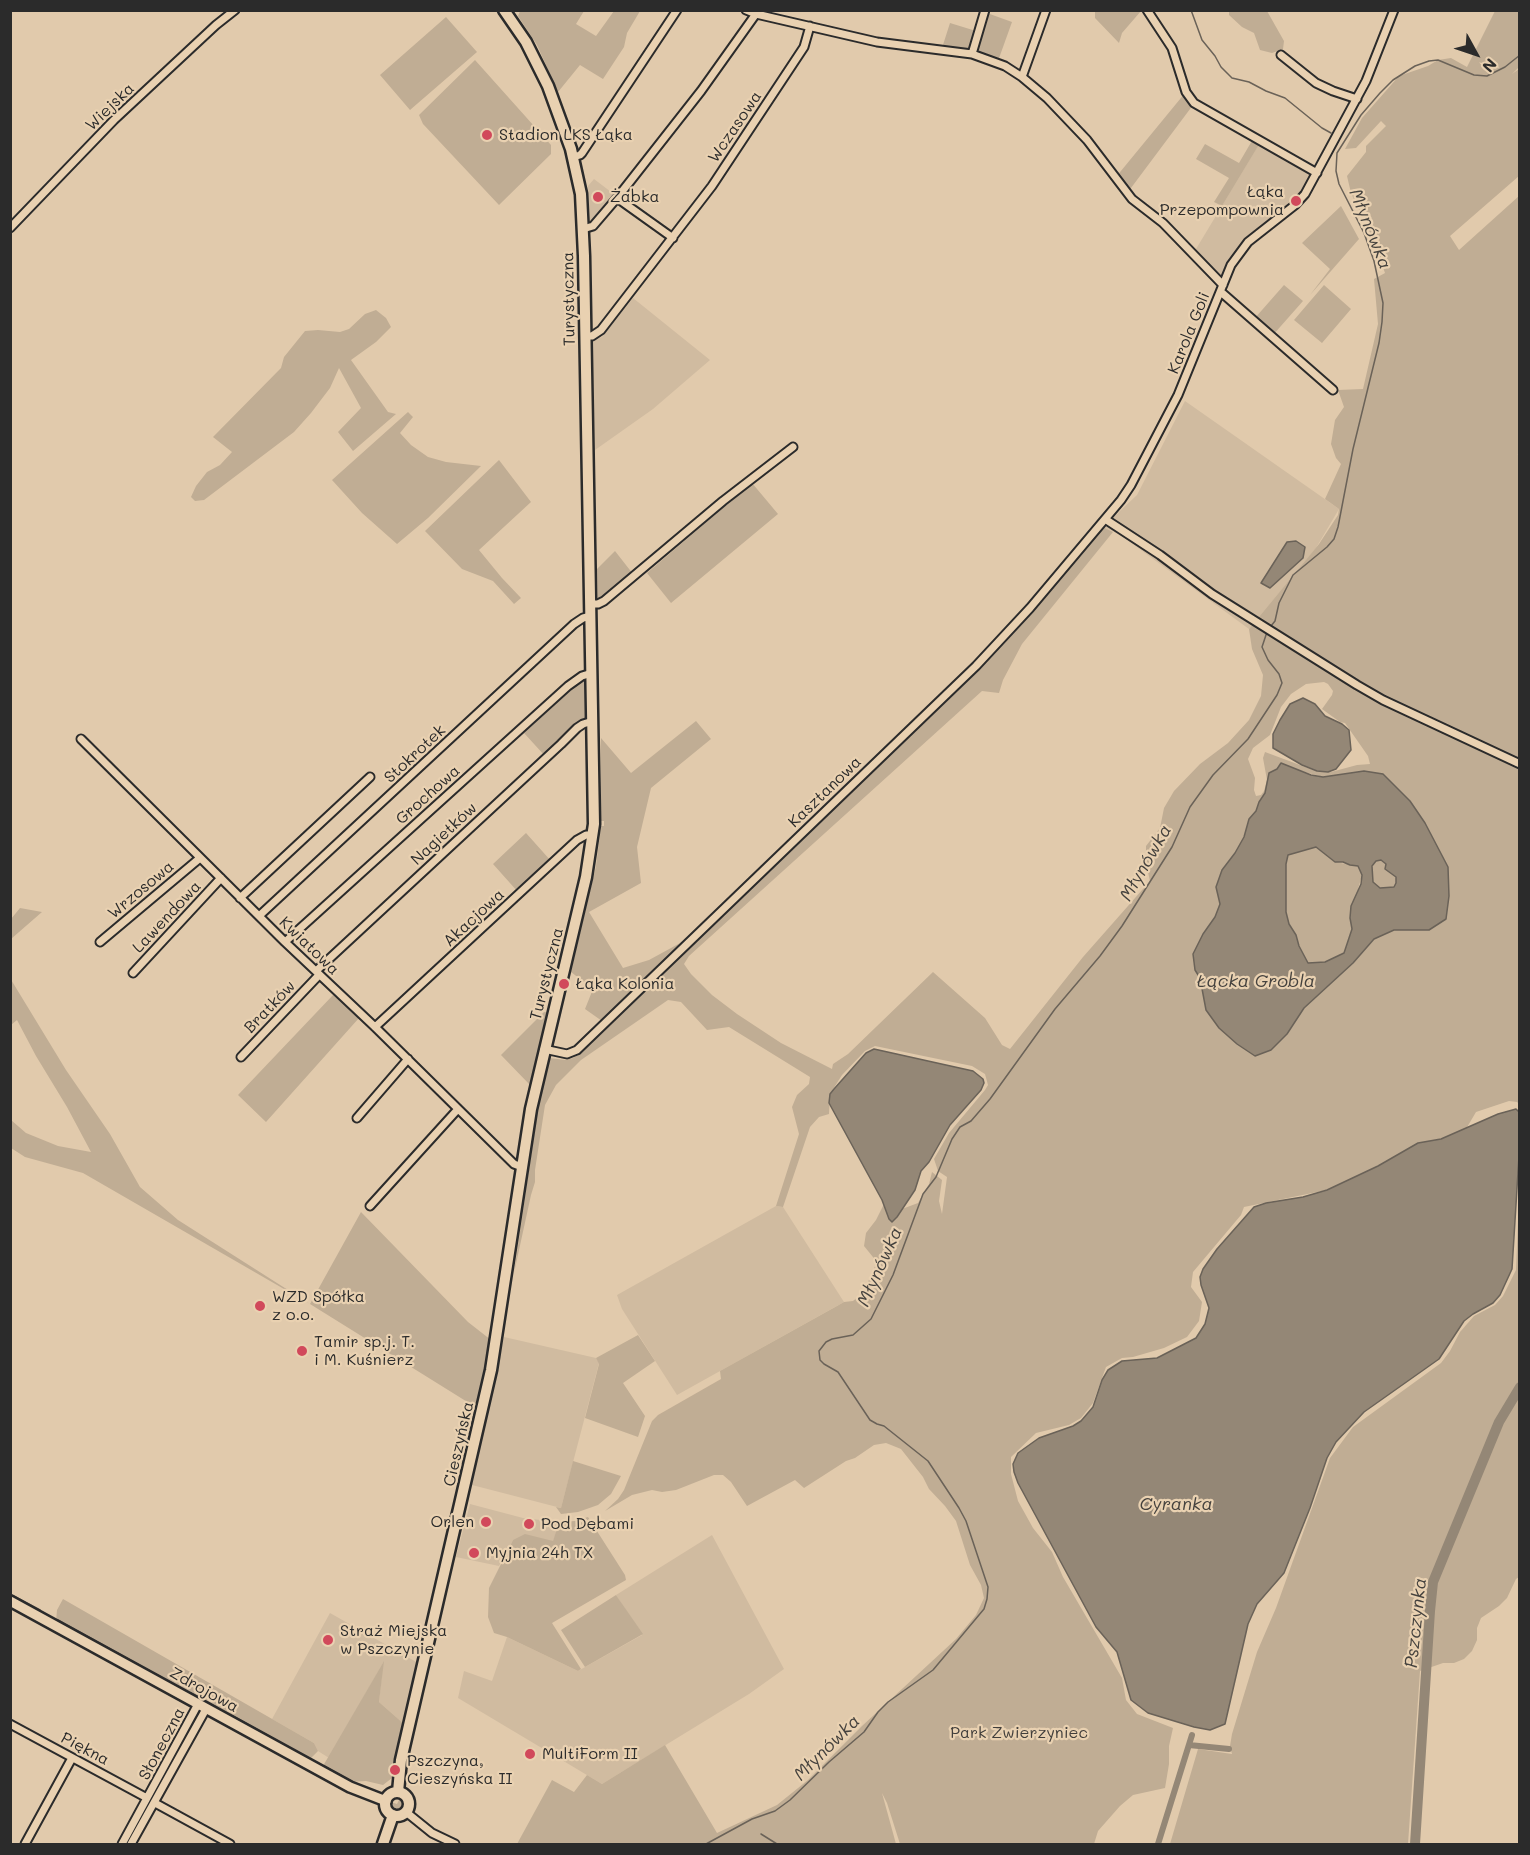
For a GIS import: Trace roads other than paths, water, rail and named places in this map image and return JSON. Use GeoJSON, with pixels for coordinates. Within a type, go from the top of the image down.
{"type":"FeatureCollection","features":[{"type":"Feature","properties":{"kind":"main road","name":"Turystyczna"},"geometry":{"type":"LineString","coordinates":[[495,1349],[532,1102],[586,877],[593,835],[595,785],[583,229],[580,186],[560,117],[543,74],[510,13]]}},
{"type":"Feature","properties":{"kind":"main road","name":"Cieszyńska"},"geometry":{"type":"LineString","coordinates":[[398,1792],[401,1760],[495,1349]]}},
{"type":"Feature","properties":{"kind":"main road"},"geometry":{"type":"LineString","coordinates":[[398,1792],[404,1794],[408,1799],[409,1807],[400,1815],[393,1815],[387,1809],[386,1801],[391,1794],[398,1792]]}},
{"type":"Feature","properties":{"kind":"main road"},"geometry":{"type":"LineString","coordinates":[[384,1844],[393,1815]]}},
{"type":"Feature","properties":{"kind":"street","name":"Wiejska"},"geometry":{"type":"LineString","coordinates":[[10,228],[114,120],[235,10]]}},
{"type":"Feature","properties":{"kind":"street"},"geometry":{"type":"LineString","coordinates":[[573,157],[582,153],[677,10]]}},
{"type":"Feature","properties":{"kind":"street"},"geometry":{"type":"LineString","coordinates":[[746,10],[877,42],[972,54],[1005,66],[1022,77],[1047,98],[1087,140],[1132,199],[1163,223],[1222,289],[1333,390]]}},
{"type":"Feature","properties":{"kind":"street"},"geometry":{"type":"LineString","coordinates":[[972,54],[986,10]]}},
{"type":"Feature","properties":{"kind":"street"},"geometry":{"type":"LineString","coordinates":[[1022,77],[1046,10]]}},
{"type":"Feature","properties":{"kind":"street"},"geometry":{"type":"LineString","coordinates":[[1147,10],[1172,48],[1186,92],[1194,103],[1317,173]]}},
{"type":"Feature","properties":{"kind":"street","name":"Karola Goli"},"geometry":{"type":"LineString","coordinates":[[1105,519],[1131,486],[1178,395],[1231,265],[1240,251],[1258,233],[1295,205],[1305,194],[1357,99],[1385,37],[1394,10]]}},
{"type":"Feature","properties":{"kind":"street"},"geometry":{"type":"LineString","coordinates":[[583,229],[593,226],[617,198],[701,91],[757,12]]}},
{"type":"Feature","properties":{"kind":"street","name":"Wczasowa"},"geometry":{"type":"LineString","coordinates":[[585,336],[594,335],[601,330],[712,186],[804,47],[810,26]]}},
{"type":"Feature","properties":{"kind":"street"},"geometry":{"type":"LineString","coordinates":[[1281,55],[1316,83],[1357,99]]}},
{"type":"Feature","properties":{"kind":"street"},"geometry":{"type":"LineString","coordinates":[[617,198],[673,238]]}},
{"type":"Feature","properties":{"kind":"street"},"geometry":{"type":"LineString","coordinates":[[591,604],[604,601],[723,501],[793,447]]}},
{"type":"Feature","properties":{"kind":"street"},"geometry":{"type":"LineString","coordinates":[[1105,519],[1160,555],[1212,594],[1383,700],[1520,764]]}},
{"type":"Feature","properties":{"kind":"street","name":"Kasztanowa"},"geometry":{"type":"LineString","coordinates":[[544,1049],[567,1054],[577,1050],[976,666],[1030,608],[1105,519]]}},
{"type":"Feature","properties":{"kind":"street","name":"Stokrotek"},"geometry":{"type":"LineString","coordinates":[[259,916],[574,624],[591,616]]}},
{"type":"Feature","properties":{"kind":"street","name":"Grochowa"},"geometry":{"type":"LineString","coordinates":[[285,942],[568,686],[582,676],[592,673]]}},
{"type":"Feature","properties":{"kind":"street","name":"Nagietków"},"geometry":{"type":"LineString","coordinates":[[317,973],[577,728],[593,721]]}},
{"type":"Feature","properties":{"kind":"street","name":"Kwiatowa"},"geometry":{"type":"LineString","coordinates":[[81,739],[285,942],[514,1164],[522,1167]]}},
{"type":"Feature","properties":{"kind":"street"},"geometry":{"type":"LineString","coordinates":[[240,898],[370,777]]}},
{"type":"Feature","properties":{"kind":"street","name":"Akacjowa"},"geometry":{"type":"LineString","coordinates":[[375,1027],[579,838],[593,835]]}},
{"type":"Feature","properties":{"kind":"street","name":"Wrzosowa"},"geometry":{"type":"LineString","coordinates":[[100,942],[200,858]]}},
{"type":"Feature","properties":{"kind":"street","name":"Lawendowa"},"geometry":{"type":"LineString","coordinates":[[133,973],[221,878]]}},
{"type":"Feature","properties":{"kind":"street","name":"Bratków"},"geometry":{"type":"LineString","coordinates":[[241,1057],[317,973]]}},
{"type":"Feature","properties":{"kind":"street"},"geometry":{"type":"LineString","coordinates":[[357,1118],[408,1059]]}},
{"type":"Feature","properties":{"kind":"street"},"geometry":{"type":"LineString","coordinates":[[370,1206],[458,1109]]}},
{"type":"Feature","properties":{"kind":"street","name":"Zdrojowa"},"geometry":{"type":"LineString","coordinates":[[10,1601],[350,1787],[386,1801]]}},
{"type":"Feature","properties":{"kind":"street","name":"Słoneczna"},"geometry":{"type":"LineString","coordinates":[[122,1845],[151,1800],[202,1706]]}},
{"type":"Feature","properties":{"kind":"street","name":"Piękna"},"geometry":{"type":"LineString","coordinates":[[10,1724],[230,1845]]}},
{"type":"Feature","properties":{"kind":"street"},"geometry":{"type":"LineString","coordinates":[[25,1845],[72,1758]]}},
{"type":"Feature","properties":{"kind":"street","name":"Słoneczna"},"geometry":{"type":"LineString","coordinates":[[131,1845],[151,1800]]}},
{"type":"Feature","properties":{"kind":"street"},"geometry":{"type":"LineString","coordinates":[[406,1812],[432,1833],[455,1845]]}},
{"type":"Feature","properties":{"kind":"water"},"geometry":{"type":"Polygon","coordinates":[[[1296,541],[1305,547],[1303,558],[1270,588],[1261,583],[1287,542],[1296,541]]]}},
{"type":"Feature","properties":{"kind":"water"},"geometry":{"type":"Polygon","coordinates":[[[1303,698],[1315,704],[1325,716],[1349,730],[1351,750],[1336,769],[1328,772],[1317,771],[1273,748],[1273,734],[1280,720],[1290,704],[1303,698]]]}},
{"type":"Feature","properties":{"kind":"water","name":"Łącka Grobla"},"geometry":{"type":"Polygon","coordinates":[[[1281,763],[1311,775],[1323,777],[1364,771],[1383,774],[1410,801],[1425,823],[1448,867],[1449,896],[1446,919],[1429,930],[1394,930],[1374,939],[1353,963],[1304,1008],[1287,1034],[1271,1050],[1255,1056],[1219,1028],[1206,1010],[1193,954],[1220,904],[1216,887],[1222,870],[1244,837],[1249,819],[1265,793],[1269,773],[1277,769],[1281,763]],[[1316,847],[1288,855],[1286,864],[1286,912],[1289,924],[1308,963],[1325,962],[1344,953],[1352,929],[1351,906],[1361,884],[1362,875],[1358,866],[1335,862],[1316,847]],[[1381,860],[1376,861],[1372,866],[1373,882],[1380,888],[1394,887],[1396,877],[1385,869],[1386,864],[1381,860]]]}},
{"type":"Feature","properties":{"kind":"water"},"geometry":{"type":"Polygon","coordinates":[[[874,1049],[973,1071],[983,1079],[984,1083],[981,1090],[950,1125],[929,1162],[921,1171],[915,1190],[892,1222],[829,1103],[830,1094],[834,1089],[866,1053],[874,1049]]]}},
{"type":"Feature","properties":{"kind":"water","name":"Cyranka"},"geometry":{"type":"Polygon","coordinates":[[[1516,1109],[1519,1112],[1520,1140],[1512,1269],[1500,1295],[1493,1303],[1464,1321],[1439,1359],[1364,1412],[1336,1442],[1327,1458],[1284,1573],[1257,1604],[1248,1624],[1225,1724],[1210,1730],[1148,1713],[1131,1700],[1117,1652],[1096,1627],[1018,1483],[1013,1464],[1018,1453],[1039,1438],[1081,1421],[1093,1407],[1102,1380],[1108,1370],[1122,1361],[1157,1358],[1196,1338],[1205,1324],[1209,1308],[1201,1285],[1200,1277],[1203,1269],[1217,1249],[1254,1207],[1327,1190],[1378,1166],[1418,1143],[1441,1139],[1498,1114],[1516,1109]]]}},
{"type":"Feature","properties":{"kind":"waterway"},"geometry":{"type":"LineString","coordinates":[[1191,10],[1202,40],[1221,67],[1232,78],[1249,82],[1285,98],[1331,133]]}},
{"type":"Feature","properties":{"kind":"waterway","name":"Młynówka"},"geometry":{"type":"LineString","coordinates":[[1271,626],[1293,575],[1334,539],[1382,322],[1383,303],[1374,261],[1364,233],[1339,184],[1336,171],[1337,153],[1361,115],[1380,93],[1393,80],[1415,66],[1438,60],[1474,75],[1487,76],[1505,67],[1520,55]]}},
{"type":"Feature","properties":{"kind":"waterway","name":"Młynówka"},"geometry":{"type":"LineString","coordinates":[[706,1844],[752,1819],[775,1811],[790,1800],[864,1732],[888,1702],[933,1670],[984,1609],[988,1587],[966,1521],[959,1508],[928,1461],[884,1426],[870,1420],[838,1372],[820,1360],[819,1351],[826,1342],[832,1339],[853,1335],[871,1319],[893,1275],[923,1194],[936,1177],[952,1139],[960,1127],[971,1121],[990,1099],[1055,1009],[1122,926],[1172,847],[1190,807],[1213,775],[1248,739],[1277,695],[1282,683],[1262,647],[1267,632]]}},
{"type":"Feature","properties":{"kind":"waterway","name":"Pszczynka"},"geometry":{"type":"LineString","coordinates":[[1415,1844],[1433,1582],[1499,1422],[1520,1387]]}},
{"type":"Feature","properties":{"kind":"waterway"},"geometry":{"type":"LineString","coordinates":[[10,1594],[40,1610]]}},
{"type":"Feature","properties":{"kind":"waterway"},"geometry":{"type":"LineString","coordinates":[[58,1620],[186,1691]]}},
{"type":"Feature","properties":{"kind":"waterway"},"geometry":{"type":"LineString","coordinates":[[191,1693],[218,1708]]}},
{"type":"Feature","properties":{"kind":"waterway"},"geometry":{"type":"LineString","coordinates":[[233,1716],[308,1758]]}},
{"type":"Feature","properties":{"kind":"waterway"},"geometry":{"type":"LineString","coordinates":[[1158,1844],[1192,1735]]}},
{"type":"Feature","properties":{"kind":"waterway"},"geometry":{"type":"LineString","coordinates":[[1189,1745],[1229,1749]]}},
{"type":"Feature","properties":{"kind":"waterway"},"geometry":{"type":"LineString","coordinates":[[324,1766],[360,1786]]}},
{"type":"Feature","properties":{"kind":"waterway"},"geometry":{"type":"LineString","coordinates":[[761,1834],[777,1844]]}},
{"type":"Feature","properties":{"kind":"place","name":"Stadion LKS Łąka"},"geometry":{"type":"Point","coordinates":[487,135]}},
{"type":"Feature","properties":{"kind":"place","name":"Żabka"},"geometry":{"type":"Point","coordinates":[598,197]}},
{"type":"Feature","properties":{"kind":"place","name":"Łąka Przepompownia"},"geometry":{"type":"Point","coordinates":[1296,201]}},
{"type":"Feature","properties":{"kind":"place","name":"Łąka Kolonia"},"geometry":{"type":"Point","coordinates":[564,984]}},
{"type":"Feature","properties":{"kind":"place","name":"WZD Spółka z o.o."},"geometry":{"type":"Point","coordinates":[260,1306]}},
{"type":"Feature","properties":{"kind":"place","name":"Tamir sp.j. T. i M. Kuśnierz"},"geometry":{"type":"Point","coordinates":[302,1351]}},
{"type":"Feature","properties":{"kind":"place","name":"Orlen"},"geometry":{"type":"Point","coordinates":[486,1522]}},
{"type":"Feature","properties":{"kind":"place","name":"Pod Dębami"},"geometry":{"type":"Point","coordinates":[529,1524]}},
{"type":"Feature","properties":{"kind":"place","name":"Myjnia 24h TX"},"geometry":{"type":"Point","coordinates":[474,1553]}},
{"type":"Feature","properties":{"kind":"place","name":"Straż Miejska w Pszczynie"},"geometry":{"type":"Point","coordinates":[328,1640]}},
{"type":"Feature","properties":{"kind":"place","name":"MultiForm II"},"geometry":{"type":"Point","coordinates":[530,1754]}},
{"type":"Feature","properties":{"kind":"place","name":"Pszczyna, Cieszyńska II"},"geometry":{"type":"Point","coordinates":[395,1770]}},
{"type":"Feature","properties":{"kind":"park label","name":"Park Zwierzyniec"},"geometry":{"type":"Point","coordinates":[1019,1733]}}]}
